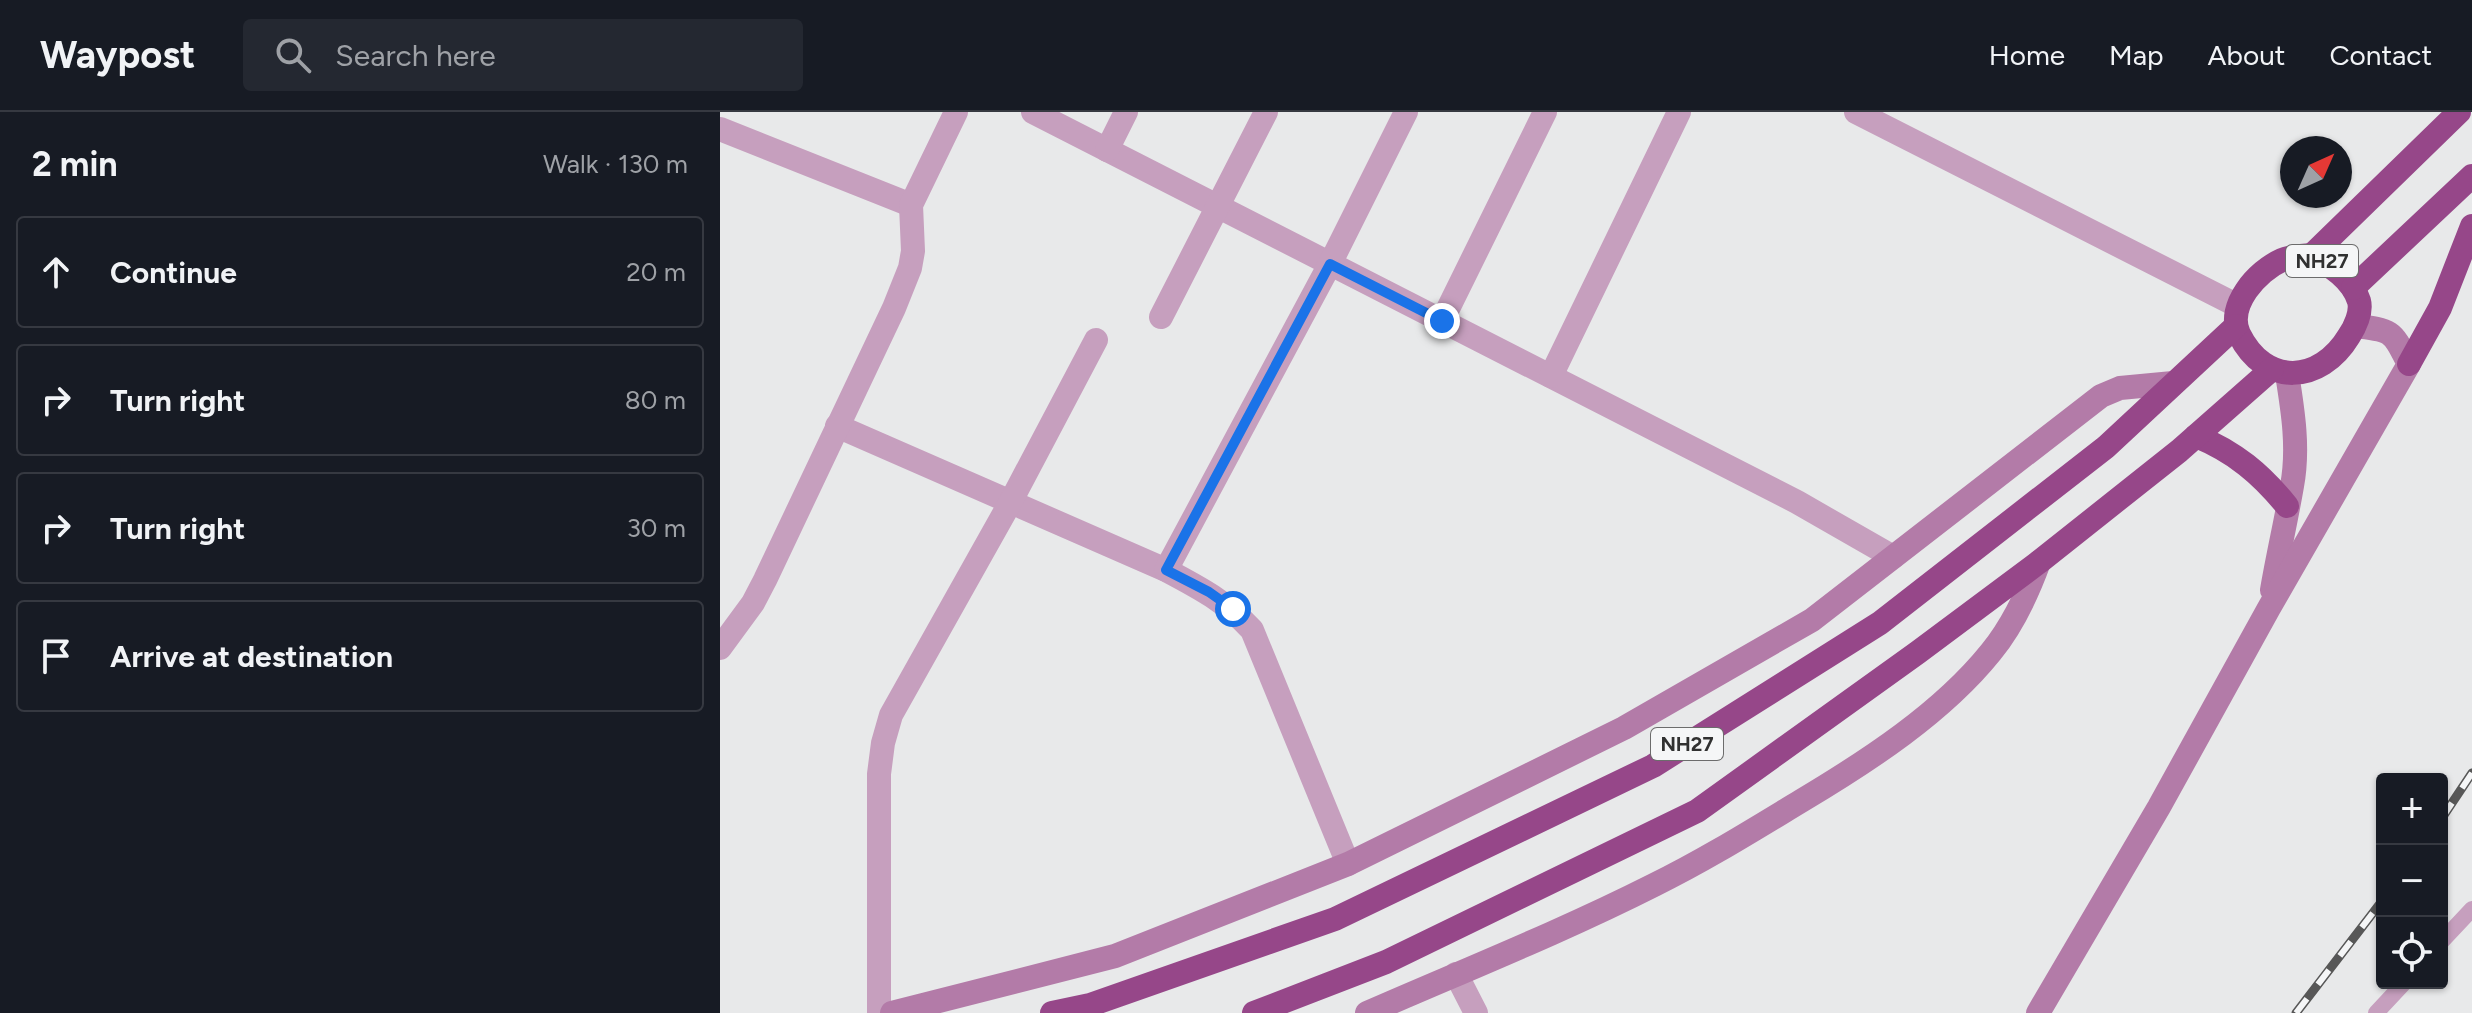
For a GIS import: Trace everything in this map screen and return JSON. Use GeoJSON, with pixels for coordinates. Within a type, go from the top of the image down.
{"type":"FeatureCollection","features":[{"type":"Feature","properties":{"kind":"highway","name":"NH27"},"geometry":{"type":"LineString","coordinates":[[2312,255],[2459,112]]}},
{"type":"Feature","properties":{"kind":"highway","name":"NH27"},"geometry":{"type":"LineString","coordinates":[[2353,288],[2472,176]]}},
{"type":"Feature","properties":{"kind":"highway"},"geometry":{"type":"LineString","coordinates":[[2409,364],[2440,308],[2472,226]]}},
{"type":"Feature","properties":{"kind":"highway","name":"NH27"},"geometry":{"type":"LineString","coordinates":[[1052,1013],[1090,1005],[1335,919],[1653,766],[1880,623],[2106,447],[2237,316],[2250,286],[2280,261],[2312,255],[2335,268],[2353,288],[2360,304],[2355,326],[2342,349],[2322,365],[2306,371],[2280,372],[2039,562],[1697,811],[1386,962],[1254,1013]]}},
{"type":"Feature","properties":{"kind":"highway"},"geometry":{"type":"LineString","coordinates":[[2237,316],[2246,346],[2258,361],[2280,372]]}},
{"type":"Feature","properties":{"kind":"highway"},"geometry":{"type":"LineString","coordinates":[[2196,436],[2222,446],[2239,459],[2268,484],[2287,506]]}},
{"type":"Feature","properties":{"kind":"street"},"geometry":{"type":"LineString","coordinates":[[720,648],[753,603],[894,308],[910,268],[913,251],[911,205],[956,112]]}},
{"type":"Feature","properties":{"kind":"street"},"geometry":{"type":"LineString","coordinates":[[1033,112],[1797,502],[1893,557]]}},
{"type":"Feature","properties":{"kind":"street"},"geometry":{"type":"LineString","coordinates":[[1107,150],[1126,112]]}},
{"type":"Feature","properties":{"kind":"street"},"geometry":{"type":"LineString","coordinates":[[1161,317],[1266,112]]}},
{"type":"Feature","properties":{"kind":"street"},"geometry":{"type":"LineString","coordinates":[[1166,570],[1330,264],[1406,112]]}},
{"type":"Feature","properties":{"kind":"street"},"geometry":{"type":"LineString","coordinates":[[1442,321],[1545,112]]}},
{"type":"Feature","properties":{"kind":"street"},"geometry":{"type":"LineString","coordinates":[[1551,376],[1679,112]]}},
{"type":"Feature","properties":{"kind":"street"},"geometry":{"type":"LineString","coordinates":[[1856,112],[2237,316]]}},
{"type":"Feature","properties":{"kind":"street"},"geometry":{"type":"LineString","coordinates":[[722,137],[911,205]]}},
{"type":"Feature","properties":{"kind":"street"},"geometry":{"type":"LineString","coordinates":[[2038,1013],[2159,807],[2409,364],[2395,337],[2383,329],[2355,326]]}},
{"type":"Feature","properties":{"kind":"street"},"geometry":{"type":"LineString","coordinates":[[879,1013],[879,774],[891,715],[1010,503],[1096,340]]}},
{"type":"Feature","properties":{"kind":"street"},"geometry":{"type":"LineString","coordinates":[[2269,608],[2294,460],[2294,417],[2280,372]]}},
{"type":"Feature","properties":{"kind":"street"},"geometry":{"type":"LineString","coordinates":[[892,1013],[1115,956],[1348,864],[1624,728],[1812,620],[2101,396],[2120,388],[2173,383]]}},
{"type":"Feature","properties":{"kind":"street"},"geometry":{"type":"LineString","coordinates":[[837,426],[1166,570],[1209,592],[1233,609],[1252,630],[1348,864]]}},
{"type":"Feature","properties":{"kind":"street"},"geometry":{"type":"LineString","coordinates":[[1367,1013],[1557,931],[1708,857],[1827,786],[1902,736],[1974,672],[1992,651],[2026,597],[2039,562]]}},
{"type":"Feature","properties":{"kind":"street"},"geometry":{"type":"LineString","coordinates":[[1456,974],[1476,1013]]}},
{"type":"Feature","properties":{"kind":"lane"},"geometry":{"type":"LineString","coordinates":[[2448,935],[2472,909]]}},
{"type":"Feature","properties":{"kind":"lane"},"geometry":{"type":"LineString","coordinates":[[2376,1013],[2398,989]]}},
{"type":"Feature","properties":{"kind":"railway"},"geometry":{"type":"LineString","coordinates":[[2448,809],[2472,773]]}},
{"type":"Feature","properties":{"kind":"railway"},"geometry":{"type":"LineString","coordinates":[[2296,1013],[2376,909]]}},
{"type":"Feature","properties":{"kind":"route"},"geometry":{"type":"LineString","coordinates":[[1233,609],[1209,592],[1166,570],[1330,264],[1442,321]]}}]}
